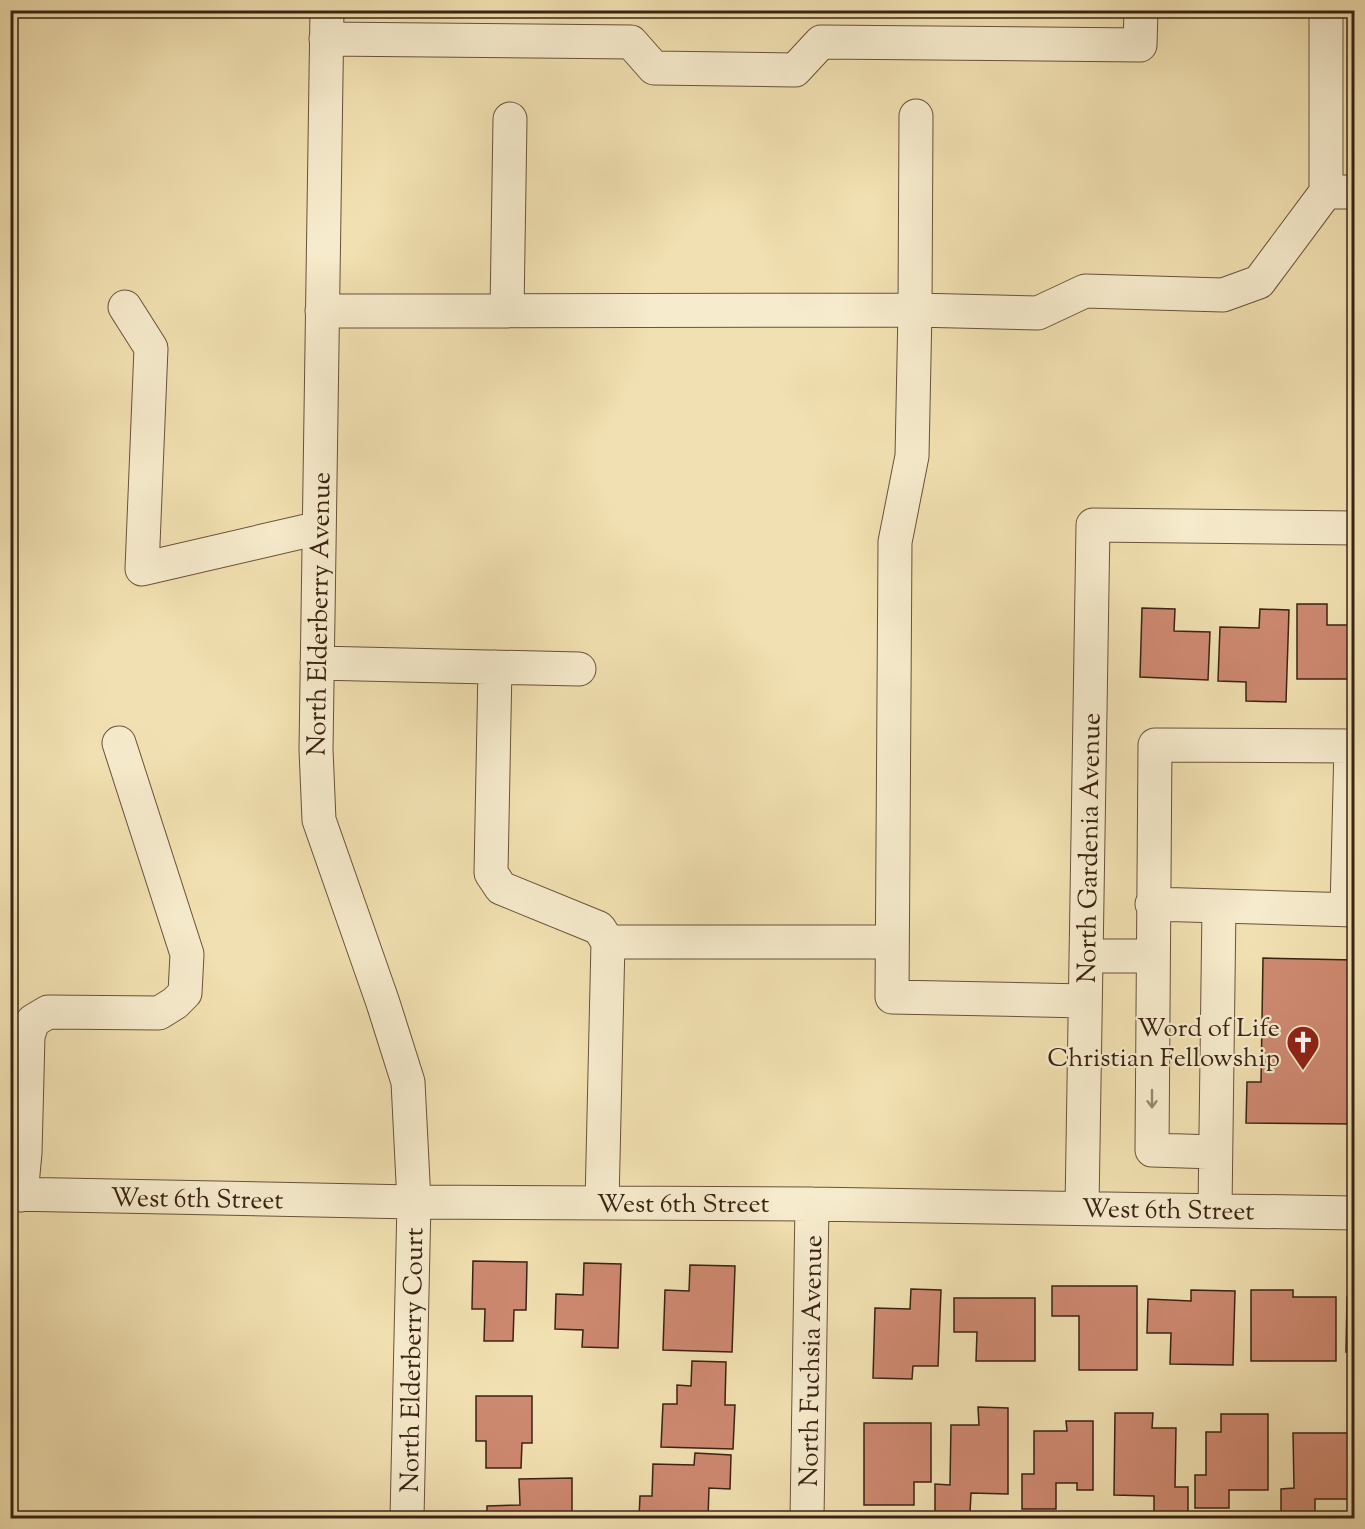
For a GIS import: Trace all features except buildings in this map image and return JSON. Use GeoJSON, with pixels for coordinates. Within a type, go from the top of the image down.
{"type":"FeatureCollection","features":[{"type":"Feature","properties":{"kind":"street"},"geometry":{"type":"LineString","coordinates":[[326,25],[631,42],[654,68],[795,70],[821,42],[1140,45],[1141,10]]}},
{"type":"Feature","properties":{"kind":"street"},"geometry":{"type":"LineString","coordinates":[[322,311],[915,310],[1038,313],[1085,291],[1222,295],[1259,282],[1340,192],[1326,10]]}},
{"type":"Feature","properties":{"kind":"street","name":"North Elderberry Avenue"},"geometry":{"type":"LineString","coordinates":[[326,25],[316,750],[319,820],[408,1082],[414,1202]]}},
{"type":"Feature","properties":{"kind":"street"},"geometry":{"type":"LineString","coordinates":[[916,116],[912,456],[895,542],[892,997],[1085,1001]]}},
{"type":"Feature","properties":{"kind":"street"},"geometry":{"type":"LineString","coordinates":[[507,311],[510,119]]}},
{"type":"Feature","properties":{"kind":"street"},"geometry":{"type":"LineString","coordinates":[[126,307],[151,348],[142,569],[319,528]]}},
{"type":"Feature","properties":{"kind":"street","name":"North Gardenia Avenue"},"geometry":{"type":"LineString","coordinates":[[1082,1208],[1093,525],[1354,528]]}},
{"type":"Feature","properties":{"kind":"street"},"geometry":{"type":"LineString","coordinates":[[317,663],[579,669]]}},
{"type":"Feature","properties":{"kind":"street"},"geometry":{"type":"LineString","coordinates":[[495,667],[491,873],[501,888],[599,928],[608,942],[602,1203]]}},
{"type":"Feature","properties":{"kind":"street"},"geometry":{"type":"LineString","coordinates":[[16,1195],[25,1153],[28,1036],[33,1021],[48,1012],[159,1013],[175,1003],[185,993],[187,954],[119,743]]}},
{"type":"Feature","properties":{"kind":"street"},"geometry":{"type":"LineString","coordinates":[[1152,904],[1351,910],[1351,746],[1155,745],[1152,904],[1152,1150],[1215,1152]]}},
{"type":"Feature","properties":{"kind":"street"},"geometry":{"type":"LineString","coordinates":[[1215,1210],[1219,906]]}},
{"type":"Feature","properties":{"kind":"street"},"geometry":{"type":"LineString","coordinates":[[608,942],[892,942]]}},
{"type":"Feature","properties":{"kind":"street"},"geometry":{"type":"LineString","coordinates":[[1086,956],[1152,956]]}},
{"type":"Feature","properties":{"kind":"street","name":"West 6th Street"},"geometry":{"type":"LineString","coordinates":[[16,1195],[1354,1213]]}},
{"type":"Feature","properties":{"kind":"street","name":"North Elderberry Court"},"geometry":{"type":"LineString","coordinates":[[407,1518],[414,1202]]}},
{"type":"Feature","properties":{"kind":"street","name":"North Fuchsia Avenue"},"geometry":{"type":"LineString","coordinates":[[807,1518],[812,1204]]}},
{"type":"Feature","properties":{"kind":"place","name":"Word of Life Christian Fellowship"},"geometry":{"type":"Point","coordinates":[1303,1071]}}]}
